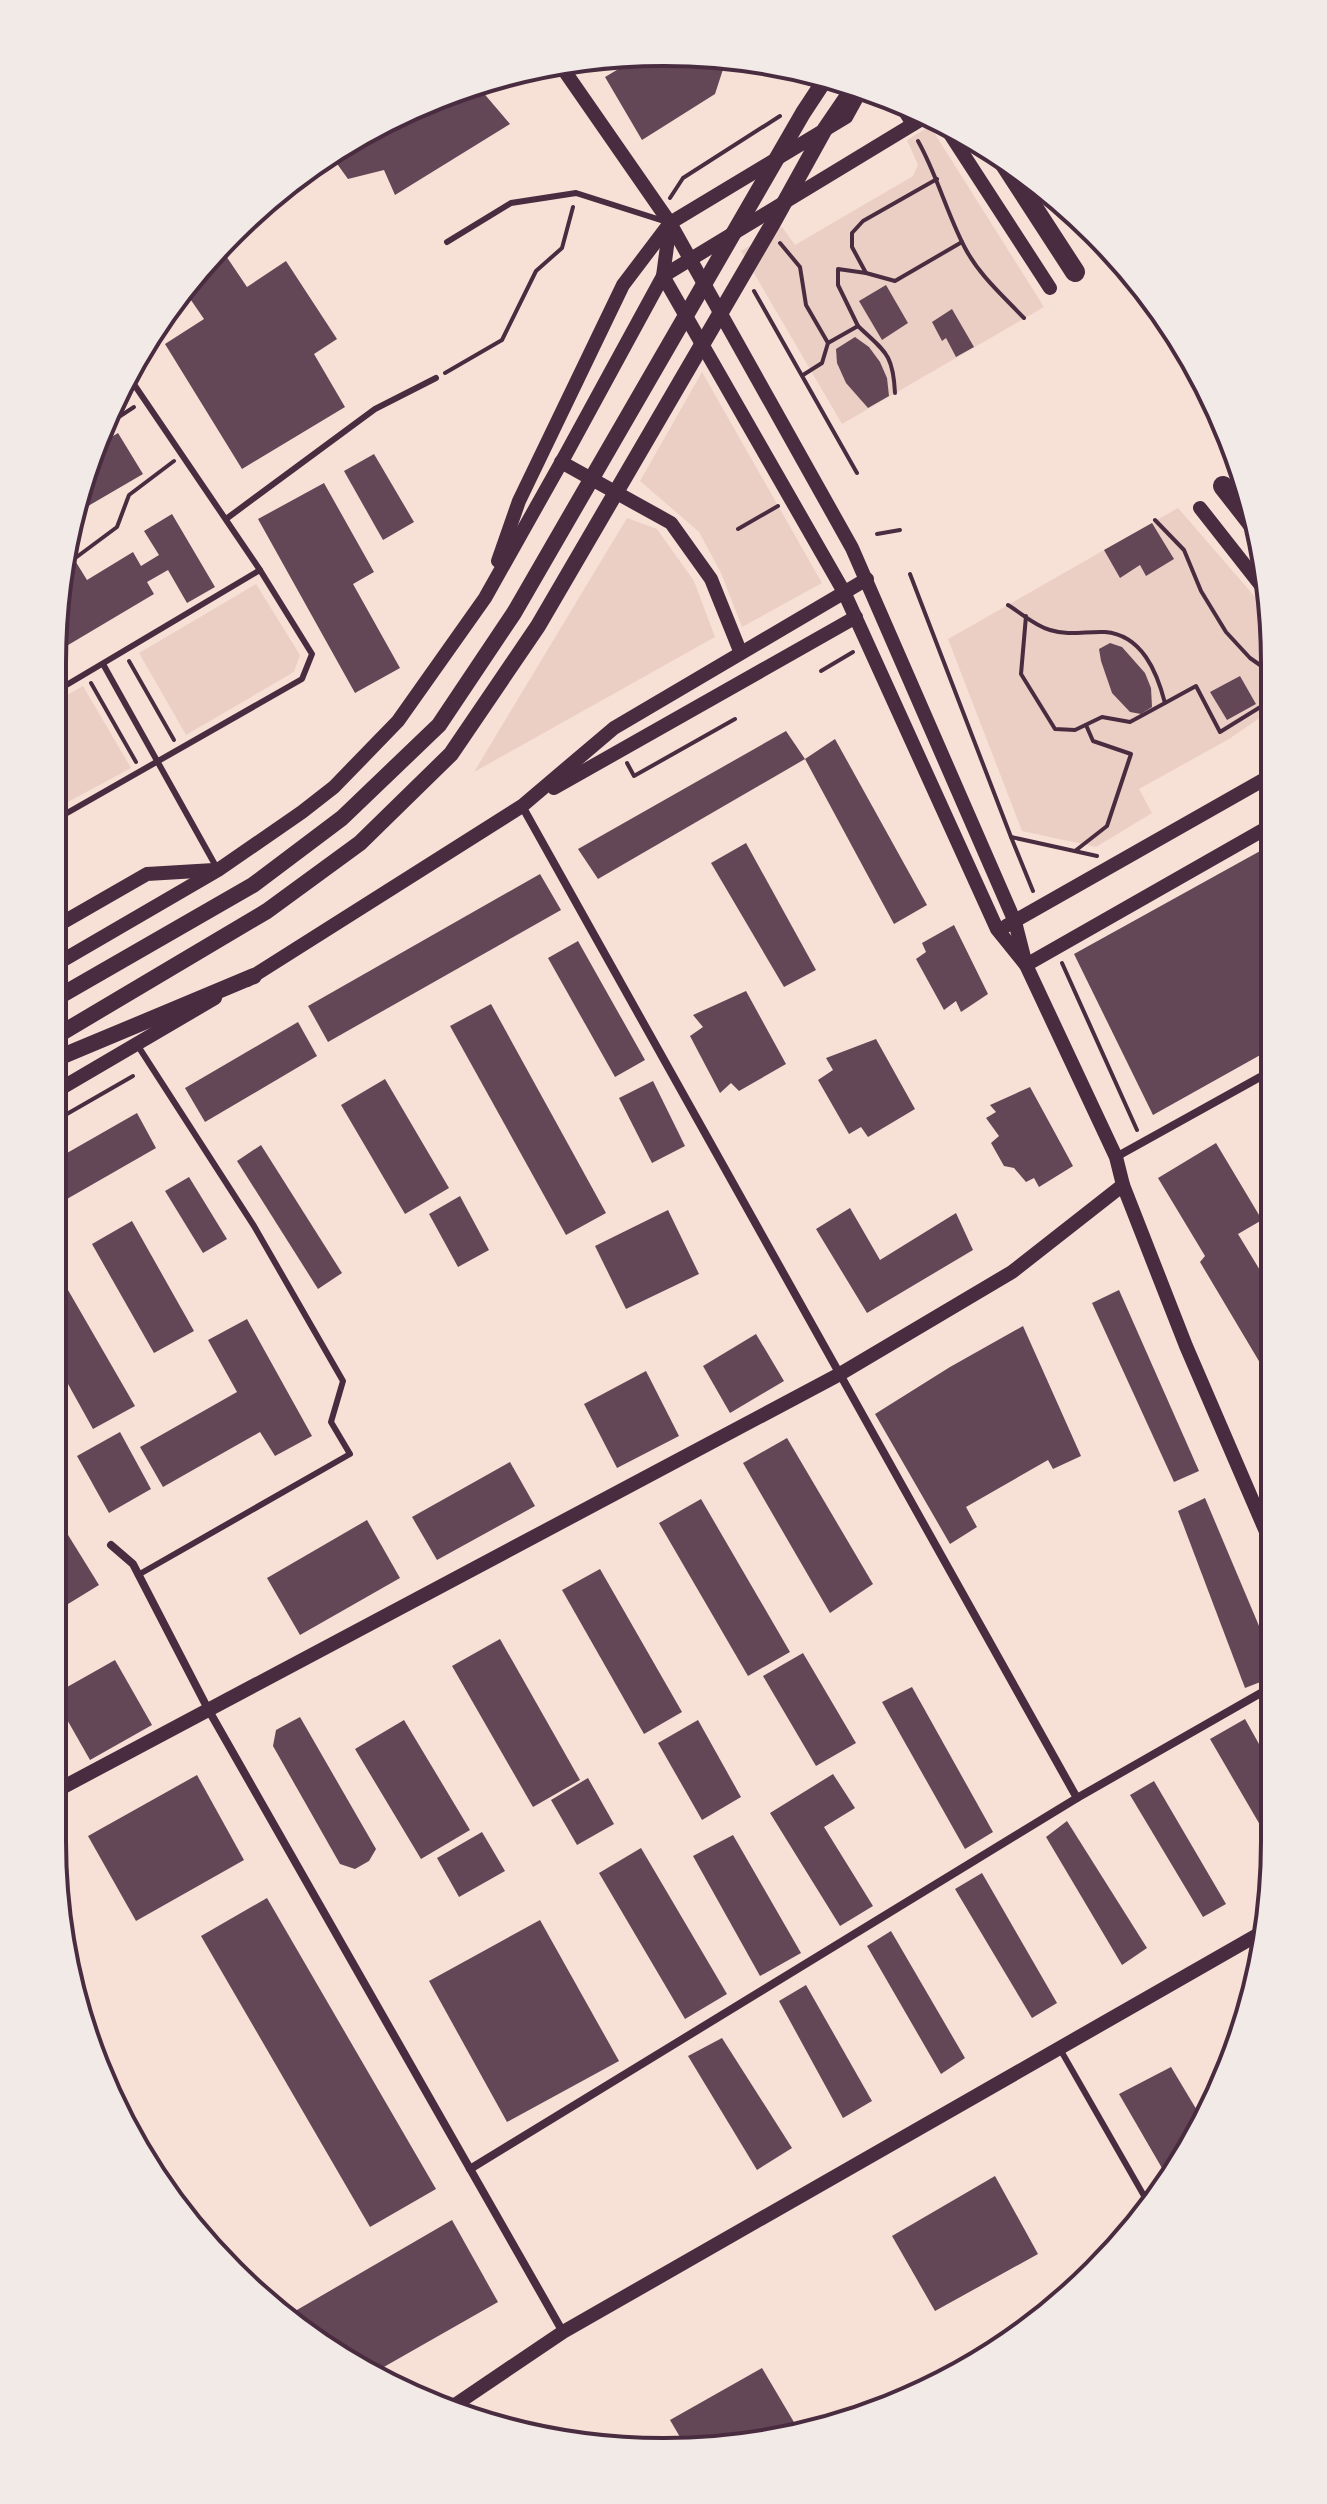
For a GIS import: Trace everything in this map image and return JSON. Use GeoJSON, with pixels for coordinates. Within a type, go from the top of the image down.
{"type":"FeatureCollection","features":[{"type":"Feature","properties":{"kind":"highway"},"geometry":{"type":"LineString","coordinates":[[1016,182],[1075,272]]}},
{"type":"Feature","properties":{"kind":"highway"},"geometry":{"type":"LineString","coordinates":[[1223,486],[1241,509]]}},
{"type":"Feature","properties":{"kind":"main road"},"geometry":{"type":"LineString","coordinates":[[66,993],[253,885],[342,818],[439,725],[514,613],[820,87]]}},
{"type":"Feature","properties":{"kind":"main road"},"geometry":{"type":"LineString","coordinates":[[66,1030],[267,911],[360,843],[451,754],[538,626],[825,129],[848,95]]}},
{"type":"Feature","properties":{"kind":"main road"},"geometry":{"type":"LineString","coordinates":[[66,1055],[254,976]]}},
{"type":"Feature","properties":{"kind":"street"},"geometry":{"type":"LineString","coordinates":[[567,74],[666,217],[867,579],[1015,922],[1026,965],[1116,1157],[1123,1185],[1186,1346],[1261,1520]]}},
{"type":"Feature","properties":{"kind":"street"},"geometry":{"type":"LineString","coordinates":[[485,598],[519,501],[623,285],[666,217],[846,117],[856,98]]}},
{"type":"Feature","properties":{"kind":"street"},"geometry":{"type":"LineString","coordinates":[[909,119],[915,129]]}},
{"type":"Feature","properties":{"kind":"street"},"geometry":{"type":"LineString","coordinates":[[663,276],[920,124]]}},
{"type":"Feature","properties":{"kind":"street"},"geometry":{"type":"LineString","coordinates":[[956,143],[1050,288]]}},
{"type":"Feature","properties":{"kind":"street"},"geometry":{"type":"LineString","coordinates":[[66,958],[218,870],[334,787],[398,721],[485,598],[663,276],[666,217]]}},
{"type":"Feature","properties":{"kind":"street"},"geometry":{"type":"LineString","coordinates":[[663,276],[844,592],[997,929],[1026,965]]}},
{"type":"Feature","properties":{"kind":"street"},"geometry":{"type":"LineString","coordinates":[[561,462],[671,523],[711,579],[740,651]]}},
{"type":"Feature","properties":{"kind":"street"},"geometry":{"type":"LineString","coordinates":[[1200,508],[1255,578]]}},
{"type":"Feature","properties":{"kind":"street"},"geometry":{"type":"LineString","coordinates":[[522,806],[614,728],[740,651],[867,579]]}},
{"type":"Feature","properties":{"kind":"street"},"geometry":{"type":"LineString","coordinates":[[66,1085],[254,976],[522,806],[856,617]]}},
{"type":"Feature","properties":{"kind":"street"},"geometry":{"type":"LineString","coordinates":[[997,929],[1015,922],[1261,781]]}},
{"type":"Feature","properties":{"kind":"street"},"geometry":{"type":"LineString","coordinates":[[522,806],[1077,1798]]}},
{"type":"Feature","properties":{"kind":"street"},"geometry":{"type":"LineString","coordinates":[[1026,965],[1261,831]]}},
{"type":"Feature","properties":{"kind":"street"},"geometry":{"type":"LineString","coordinates":[[66,921],[147,874],[218,870]]}},
{"type":"Feature","properties":{"kind":"street"},"geometry":{"type":"LineString","coordinates":[[1116,1157],[1261,1077]]}},
{"type":"Feature","properties":{"kind":"street"},"geometry":{"type":"LineString","coordinates":[[66,1785],[840,1374],[1012,1272],[1123,1185]]}},
{"type":"Feature","properties":{"kind":"street"},"geometry":{"type":"LineString","coordinates":[[111,1545],[133,1564],[208,1709],[563,2332]]}},
{"type":"Feature","properties":{"kind":"street"},"geometry":{"type":"LineString","coordinates":[[470,2169],[1077,1798],[1261,1693]]}},
{"type":"Feature","properties":{"kind":"street"},"geometry":{"type":"LineString","coordinates":[[460,2402],[563,2332],[1253,1938]]}},
{"type":"Feature","properties":{"kind":"lane"},"geometry":{"type":"LineString","coordinates":[[447,242],[511,203],[576,193],[666,217]]}},
{"type":"Feature","properties":{"kind":"lane"},"geometry":{"type":"LineString","coordinates":[[226,519],[375,409],[436,378]]}},
{"type":"Feature","properties":{"kind":"lane"},"geometry":{"type":"LineString","coordinates":[[66,814],[302,679],[312,654],[260,570],[135,385]]}},
{"type":"Feature","properties":{"kind":"lane"},"geometry":{"type":"LineString","coordinates":[[66,686],[260,570]]}},
{"type":"Feature","properties":{"kind":"lane"},"geometry":{"type":"LineString","coordinates":[[103,664],[218,870]]}},
{"type":"Feature","properties":{"kind":"lane"},"geometry":{"type":"LineString","coordinates":[[137,1044],[254,1226],[343,1381],[331,1422],[350,1454],[138,1575]]}},
{"type":"Feature","properties":{"kind":"lane"},"geometry":{"type":"LineString","coordinates":[[1060,2049],[1144,2195]]}},
{"type":"Feature","properties":{"kind":"path"},"geometry":{"type":"LineString","coordinates":[[666,217],[683,178],[786,112]]}},
{"type":"Feature","properties":{"kind":"path"},"geometry":{"type":"LineString","coordinates":[[915,129],[962,242],[982,276],[1024,318]]}},
{"type":"Feature","properties":{"kind":"path"},"geometry":{"type":"LineString","coordinates":[[866,273],[852,247],[852,233],[863,221],[937,179]]}},
{"type":"Feature","properties":{"kind":"path"},"geometry":{"type":"LineString","coordinates":[[436,378],[502,340],[536,271],[562,248],[576,193]]}},
{"type":"Feature","properties":{"kind":"path"},"geometry":{"type":"LineString","coordinates":[[774,236],[800,267],[806,305],[828,343]]}},
{"type":"Feature","properties":{"kind":"path"},"geometry":{"type":"LineString","coordinates":[[895,393],[894,367],[887,354],[858,326],[838,285],[838,269],[895,281],[962,242]]}},
{"type":"Feature","properties":{"kind":"path"},"geometry":{"type":"LineString","coordinates":[[753,289],[857,473]]}},
{"type":"Feature","properties":{"kind":"path"},"geometry":{"type":"LineString","coordinates":[[803,375],[822,363],[828,343],[858,326]]}},
{"type":"Feature","properties":{"kind":"path"},"geometry":{"type":"LineString","coordinates":[[120,416],[145,399]]}},
{"type":"Feature","properties":{"kind":"path"},"geometry":{"type":"LineString","coordinates":[[75,558],[117,527],[129,495],[182,455]]}},
{"type":"Feature","properties":{"kind":"path"},"geometry":{"type":"LineString","coordinates":[[738,529],[792,498]]}},
{"type":"Feature","properties":{"kind":"path"},"geometry":{"type":"LineString","coordinates":[[1155,520],[1184,550],[1201,591],[1226,632],[1261,666]]}},
{"type":"Feature","properties":{"kind":"path"},"geometry":{"type":"LineString","coordinates":[[877,534],[900,530]]}},
{"type":"Feature","properties":{"kind":"path"},"geometry":{"type":"LineString","coordinates":[[910,574],[1011,837],[1096,856],[1109,849]]}},
{"type":"Feature","properties":{"kind":"path"},"geometry":{"type":"LineString","coordinates":[[1008,605],[1048,630],[1078,635],[1107,632],[1131,642],[1150,661],[1165,703]]}},
{"type":"Feature","properties":{"kind":"path"},"geometry":{"type":"LineString","coordinates":[[1026,616],[1021,674],[1055,729],[1075,730],[1102,717],[1130,722],[1196,686],[1220,732],[1261,707]]}},
{"type":"Feature","properties":{"kind":"path"},"geometry":{"type":"LineString","coordinates":[[821,671],[869,644]]}},
{"type":"Feature","properties":{"kind":"path"},"geometry":{"type":"LineString","coordinates":[[123,652],[179,749]]}},
{"type":"Feature","properties":{"kind":"path"},"geometry":{"type":"LineString","coordinates":[[86,674],[141,771]]}},
{"type":"Feature","properties":{"kind":"path"},"geometry":{"type":"LineString","coordinates":[[620,751],[634,776],[735,719]]}},
{"type":"Feature","properties":{"kind":"path"},"geometry":{"type":"LineString","coordinates":[[1074,851],[1107,826],[1131,754],[1093,741],[1086,725]]}},
{"type":"Feature","properties":{"kind":"path"},"geometry":{"type":"LineString","coordinates":[[1058,956],[1143,1142]]}},
{"type":"Feature","properties":{"kind":"path"},"geometry":{"type":"LineString","coordinates":[[66,1115],[133,1076]]}},
{"type":"Feature","properties":{"kind":"shaded area"},"geometry":{"type":"Polygon","coordinates":[[[927,128],[933,131],[1044,307],[842,424],[741,251],[782,227],[795,245],[913,176],[918,165],[907,140],[927,128]]]}},
{"type":"Feature","properties":{"kind":"shaded area"},"geometry":{"type":"Polygon","coordinates":[[[702,372],[822,583],[742,627],[721,573],[699,532],[640,481],[702,372]]]}},
{"type":"Feature","properties":{"kind":"shaded area"},"geometry":{"type":"Polygon","coordinates":[[[1178,508],[1257,600],[1261,717],[1229,739],[1139,789],[1152,813],[1096,847],[1022,831],[948,639],[1178,508]]]}},
{"type":"Feature","properties":{"kind":"shaded area"},"geometry":{"type":"Polygon","coordinates":[[[627,518],[657,529],[694,581],[715,637],[474,772],[627,518]]]}},
{"type":"Feature","properties":{"kind":"shaded area"},"geometry":{"type":"Polygon","coordinates":[[[256,584],[300,655],[294,672],[186,735],[139,653],[256,584]]]}},
{"type":"Feature","properties":{"kind":"shaded area"},"geometry":{"type":"Polygon","coordinates":[[[83,686],[131,768],[66,803],[66,696],[83,686]]]}},
{"type":"Feature","properties":{"kind":"building"},"geometry":{"type":"Polygon","coordinates":[[[624,67],[723,69],[715,94],[642,140],[605,77],[624,67]]]}},
{"type":"Feature","properties":{"kind":"building"},"geometry":{"type":"Polygon","coordinates":[[[484,94],[510,124],[395,195],[384,170],[348,179],[337,164],[399,128],[471,98],[484,94]]]}},
{"type":"Feature","properties":{"kind":"building"},"geometry":{"type":"Polygon","coordinates":[[[226,257],[247,287],[286,261],[337,339],[314,354],[345,407],[242,469],[165,344],[204,319],[190,299],[226,257]]]}},
{"type":"Feature","properties":{"kind":"building"},"geometry":{"type":"Polygon","coordinates":[[[886,285],[908,323],[882,340],[859,301],[886,285]]]}},
{"type":"Feature","properties":{"kind":"building"},"geometry":{"type":"Polygon","coordinates":[[[952,309],[974,347],[956,357],[946,338],[942,341],[932,322],[952,309]]]}},
{"type":"Feature","properties":{"kind":"building"},"geometry":{"type":"Polygon","coordinates":[[[855,337],[869,347],[887,378],[889,396],[868,408],[846,383],[837,363],[836,349],[855,337]]]}},
{"type":"Feature","properties":{"kind":"building"},"geometry":{"type":"Polygon","coordinates":[[[118,433],[143,474],[87,507],[98,471],[110,438],[118,433]]]}},
{"type":"Feature","properties":{"kind":"building"},"geometry":{"type":"Polygon","coordinates":[[[374,454],[414,522],[383,540],[344,471],[374,454]]]}},
{"type":"Feature","properties":{"kind":"building"},"geometry":{"type":"Polygon","coordinates":[[[324,483],[374,572],[353,584],[400,668],[355,693],[258,519],[324,483]]]}},
{"type":"Feature","properties":{"kind":"building"},"geometry":{"type":"Polygon","coordinates":[[[172,514],[215,587],[187,603],[168,570],[147,582],[154,594],[66,646],[75,560],[87,580],[133,552],[141,566],[159,555],[144,531],[172,514]]]}},
{"type":"Feature","properties":{"kind":"building"},"geometry":{"type":"Polygon","coordinates":[[[1152,523],[1174,559],[1146,576],[1140,565],[1120,578],[1104,550],[1152,523]]]}},
{"type":"Feature","properties":{"kind":"building"},"geometry":{"type":"Polygon","coordinates":[[[1110,643],[1122,647],[1145,673],[1151,688],[1152,707],[1141,714],[1130,712],[1112,693],[1099,649],[1110,643]]]}},
{"type":"Feature","properties":{"kind":"building"},"geometry":{"type":"Polygon","coordinates":[[[1240,676],[1256,704],[1227,720],[1210,692],[1240,676]]]}},
{"type":"Feature","properties":{"kind":"building"},"geometry":{"type":"Polygon","coordinates":[[[786,731],[805,759],[598,879],[578,849],[786,731]]]}},
{"type":"Feature","properties":{"kind":"building"},"geometry":{"type":"Polygon","coordinates":[[[835,739],[927,905],[894,924],[805,759],[835,739]]]}},
{"type":"Feature","properties":{"kind":"building"},"geometry":{"type":"Polygon","coordinates":[[[746,843],[816,970],[784,987],[711,863],[746,843]]]}},
{"type":"Feature","properties":{"kind":"building"},"geometry":{"type":"Polygon","coordinates":[[[1261,851],[1261,1055],[1153,1115],[1074,954],[1261,851]]]}},
{"type":"Feature","properties":{"kind":"building"},"geometry":{"type":"Polygon","coordinates":[[[540,874],[561,910],[328,1042],[308,1006],[540,874]]]}},
{"type":"Feature","properties":{"kind":"building"},"geometry":{"type":"Polygon","coordinates":[[[954,925],[988,994],[961,1012],[956,1001],[944,1010],[916,959],[926,952],[922,943],[954,925]]]}},
{"type":"Feature","properties":{"kind":"building"},"geometry":{"type":"Polygon","coordinates":[[[578,941],[645,1060],[615,1077],[548,958],[578,941]]]}},
{"type":"Feature","properties":{"kind":"building"},"geometry":{"type":"Polygon","coordinates":[[[746,991],[786,1064],[739,1091],[731,1083],[720,1093],[690,1036],[703,1027],[693,1015],[746,991]]]}},
{"type":"Feature","properties":{"kind":"building"},"geometry":{"type":"Polygon","coordinates":[[[491,1004],[606,1213],[566,1235],[450,1026],[491,1004]]]}},
{"type":"Feature","properties":{"kind":"building"},"geometry":{"type":"Polygon","coordinates":[[[298,1022],[317,1056],[205,1122],[185,1088],[298,1022]]]}},
{"type":"Feature","properties":{"kind":"building"},"geometry":{"type":"Polygon","coordinates":[[[876,1039],[915,1109],[868,1137],[861,1127],[849,1134],[818,1080],[833,1070],[826,1058],[876,1039]]]}},
{"type":"Feature","properties":{"kind":"building"},"geometry":{"type":"Polygon","coordinates":[[[385,1079],[449,1188],[405,1214],[341,1105],[385,1079]]]}},
{"type":"Feature","properties":{"kind":"building"},"geometry":{"type":"Polygon","coordinates":[[[653,1081],[685,1146],[652,1163],[619,1098],[653,1081]]]}},
{"type":"Feature","properties":{"kind":"building"},"geometry":{"type":"Polygon","coordinates":[[[1030,1087],[1073,1166],[1039,1187],[1034,1178],[1026,1182],[1014,1168],[1004,1166],[991,1143],[999,1136],[986,1118],[996,1112],[990,1105],[1030,1087]]]}},
{"type":"Feature","properties":{"kind":"building"},"geometry":{"type":"Polygon","coordinates":[[[137,1113],[156,1148],[66,1200],[66,1154],[137,1113]]]}},
{"type":"Feature","properties":{"kind":"building"},"geometry":{"type":"Polygon","coordinates":[[[1216,1143],[1261,1218],[1238,1234],[1261,1272],[1261,1365],[1200,1262],[1205,1256],[1158,1178],[1216,1143]]]}},
{"type":"Feature","properties":{"kind":"building"},"geometry":{"type":"Polygon","coordinates":[[[261,1145],[342,1273],[318,1289],[237,1161],[261,1145]]]}},
{"type":"Feature","properties":{"kind":"building"},"geometry":{"type":"Polygon","coordinates":[[[189,1177],[227,1239],[203,1253],[165,1191],[189,1177]]]}},
{"type":"Feature","properties":{"kind":"building"},"geometry":{"type":"Polygon","coordinates":[[[460,1196],[489,1250],[458,1267],[429,1214],[460,1196]]]}},
{"type":"Feature","properties":{"kind":"building"},"geometry":{"type":"Polygon","coordinates":[[[850,1208],[880,1260],[956,1213],[973,1250],[867,1313],[816,1229],[850,1208]]]}},
{"type":"Feature","properties":{"kind":"building"},"geometry":{"type":"Polygon","coordinates":[[[668,1210],[699,1274],[626,1309],[595,1246],[668,1210]]]}},
{"type":"Feature","properties":{"kind":"building"},"geometry":{"type":"Polygon","coordinates":[[[132,1221],[194,1331],[154,1353],[92,1244],[132,1221]]]}},
{"type":"Feature","properties":{"kind":"building"},"geometry":{"type":"Polygon","coordinates":[[[66,1287],[135,1406],[93,1429],[66,1380],[66,1287]]]}},
{"type":"Feature","properties":{"kind":"building"},"geometry":{"type":"Polygon","coordinates":[[[1119,1290],[1199,1471],[1174,1482],[1092,1303],[1119,1290]]]}},
{"type":"Feature","properties":{"kind":"building"},"geometry":{"type":"Polygon","coordinates":[[[247,1319],[312,1436],[275,1456],[260,1432],[163,1487],[140,1447],[237,1392],[208,1340],[247,1319]]]}},
{"type":"Feature","properties":{"kind":"building"},"geometry":{"type":"Polygon","coordinates":[[[1023,1326],[1081,1456],[1053,1469],[1048,1460],[966,1507],[977,1527],[950,1544],[875,1414],[1023,1326]]]}},
{"type":"Feature","properties":{"kind":"building"},"geometry":{"type":"Polygon","coordinates":[[[756,1334],[784,1381],[730,1413],[703,1366],[756,1334]]]}},
{"type":"Feature","properties":{"kind":"building"},"geometry":{"type":"Polygon","coordinates":[[[646,1371],[679,1436],[617,1468],[584,1404],[646,1371]]]}},
{"type":"Feature","properties":{"kind":"building"},"geometry":{"type":"Polygon","coordinates":[[[120,1432],[151,1489],[109,1513],[77,1456],[120,1432]]]}},
{"type":"Feature","properties":{"kind":"building"},"geometry":{"type":"Polygon","coordinates":[[[787,1438],[873,1584],[830,1613],[743,1463],[787,1438]]]}},
{"type":"Feature","properties":{"kind":"building"},"geometry":{"type":"Polygon","coordinates":[[[510,1462],[535,1506],[437,1560],[412,1517],[510,1462]]]}},
{"type":"Feature","properties":{"kind":"building"},"geometry":{"type":"Polygon","coordinates":[[[1205,1498],[1261,1631],[1261,1682],[1245,1688],[1178,1511],[1205,1498]]]}},
{"type":"Feature","properties":{"kind":"building"},"geometry":{"type":"Polygon","coordinates":[[[701,1499],[790,1652],[748,1676],[659,1523],[701,1499]]]}},
{"type":"Feature","properties":{"kind":"building"},"geometry":{"type":"Polygon","coordinates":[[[367,1520],[400,1578],[300,1635],[267,1578],[367,1520]]]}},
{"type":"Feature","properties":{"kind":"building"},"geometry":{"type":"Polygon","coordinates":[[[66,1532],[99,1585],[68,1604],[66,1601],[66,1532]]]}},
{"type":"Feature","properties":{"kind":"building"},"geometry":{"type":"Polygon","coordinates":[[[600,1569],[682,1712],[644,1734],[562,1590],[600,1569]]]}},
{"type":"Feature","properties":{"kind":"building"},"geometry":{"type":"Polygon","coordinates":[[[500,1639],[580,1780],[533,1807],[452,1666],[500,1639]]]}},
{"type":"Feature","properties":{"kind":"building"},"geometry":{"type":"Polygon","coordinates":[[[803,1653],[856,1743],[816,1766],[763,1676],[803,1653]]]}},
{"type":"Feature","properties":{"kind":"building"},"geometry":{"type":"Polygon","coordinates":[[[115,1660],[152,1725],[90,1760],[66,1718],[66,1688],[115,1660]]]}},
{"type":"Feature","properties":{"kind":"building"},"geometry":{"type":"Polygon","coordinates":[[[912,1687],[993,1832],[965,1849],[882,1702],[912,1687]]]}},
{"type":"Feature","properties":{"kind":"building"},"geometry":{"type":"Polygon","coordinates":[[[300,1717],[376,1849],[369,1861],[355,1869],[340,1864],[273,1746],[276,1730],[300,1717]]]}},
{"type":"Feature","properties":{"kind":"building"},"geometry":{"type":"Polygon","coordinates":[[[1245,1719],[1261,1748],[1261,1827],[1210,1739],[1245,1719]]]}},
{"type":"Feature","properties":{"kind":"building"},"geometry":{"type":"Polygon","coordinates":[[[404,1720],[470,1830],[421,1859],[355,1749],[404,1720]]]}},
{"type":"Feature","properties":{"kind":"building"},"geometry":{"type":"Polygon","coordinates":[[[698,1720],[741,1797],[702,1820],[658,1743],[698,1720]]]}},
{"type":"Feature","properties":{"kind":"building"},"geometry":{"type":"Polygon","coordinates":[[[833,1774],[855,1808],[824,1827],[873,1906],[840,1926],[770,1813],[833,1774]]]}},
{"type":"Feature","properties":{"kind":"building"},"geometry":{"type":"Polygon","coordinates":[[[197,1775],[244,1860],[136,1921],[88,1836],[197,1775]]]}},
{"type":"Feature","properties":{"kind":"building"},"geometry":{"type":"Polygon","coordinates":[[[588,1778],[614,1824],[577,1845],[551,1800],[588,1778]]]}},
{"type":"Feature","properties":{"kind":"building"},"geometry":{"type":"Polygon","coordinates":[[[1154,1781],[1226,1904],[1203,1917],[1130,1795],[1154,1781]]]}},
{"type":"Feature","properties":{"kind":"building"},"geometry":{"type":"Polygon","coordinates":[[[1067,1821],[1147,1948],[1122,1965],[1046,1837],[1067,1821]]]}},
{"type":"Feature","properties":{"kind":"building"},"geometry":{"type":"Polygon","coordinates":[[[482,1832],[505,1871],[459,1897],[437,1858],[482,1832]]]}},
{"type":"Feature","properties":{"kind":"building"},"geometry":{"type":"Polygon","coordinates":[[[733,1835],[801,1953],[760,1976],[693,1856],[733,1835]]]}},
{"type":"Feature","properties":{"kind":"building"},"geometry":{"type":"Polygon","coordinates":[[[641,1848],[727,1994],[685,2019],[599,1873],[641,1848]]]}},
{"type":"Feature","properties":{"kind":"building"},"geometry":{"type":"Polygon","coordinates":[[[982,1873],[1057,2003],[1032,2018],[955,1889],[982,1873]]]}},
{"type":"Feature","properties":{"kind":"building"},"geometry":{"type":"Polygon","coordinates":[[[267,1898],[436,2189],[370,2227],[201,1936],[267,1898]]]}},
{"type":"Feature","properties":{"kind":"building"},"geometry":{"type":"Polygon","coordinates":[[[540,1920],[619,2061],[507,2122],[429,1981],[540,1920]]]}},
{"type":"Feature","properties":{"kind":"building"},"geometry":{"type":"Polygon","coordinates":[[[891,1931],[965,2058],[941,2074],[867,1946],[891,1931]]]}},
{"type":"Feature","properties":{"kind":"building"},"geometry":{"type":"Polygon","coordinates":[[[806,1985],[872,2101],[843,2118],[779,2001],[806,1985]]]}},
{"type":"Feature","properties":{"kind":"building"},"geometry":{"type":"Polygon","coordinates":[[[722,2038],[792,2148],[757,2170],[688,2056],[722,2038]]]}},
{"type":"Feature","properties":{"kind":"building"},"geometry":{"type":"Polygon","coordinates":[[[1171,2067],[1197,2110],[1162,2168],[1119,2094],[1171,2067]]]}},
{"type":"Feature","properties":{"kind":"building"},"geometry":{"type":"Polygon","coordinates":[[[995,2176],[1038,2254],[935,2311],[892,2236],[995,2176]]]}},
{"type":"Feature","properties":{"kind":"building"},"geometry":{"type":"Polygon","coordinates":[[[452,2220],[498,2302],[383,2367],[295,2311],[452,2220]]]}},
{"type":"Feature","properties":{"kind":"building"},"geometry":{"type":"Polygon","coordinates":[[[762,2368],[795,2424],[741,2433],[680,2438],[670,2420],[762,2368]]]}}]}
